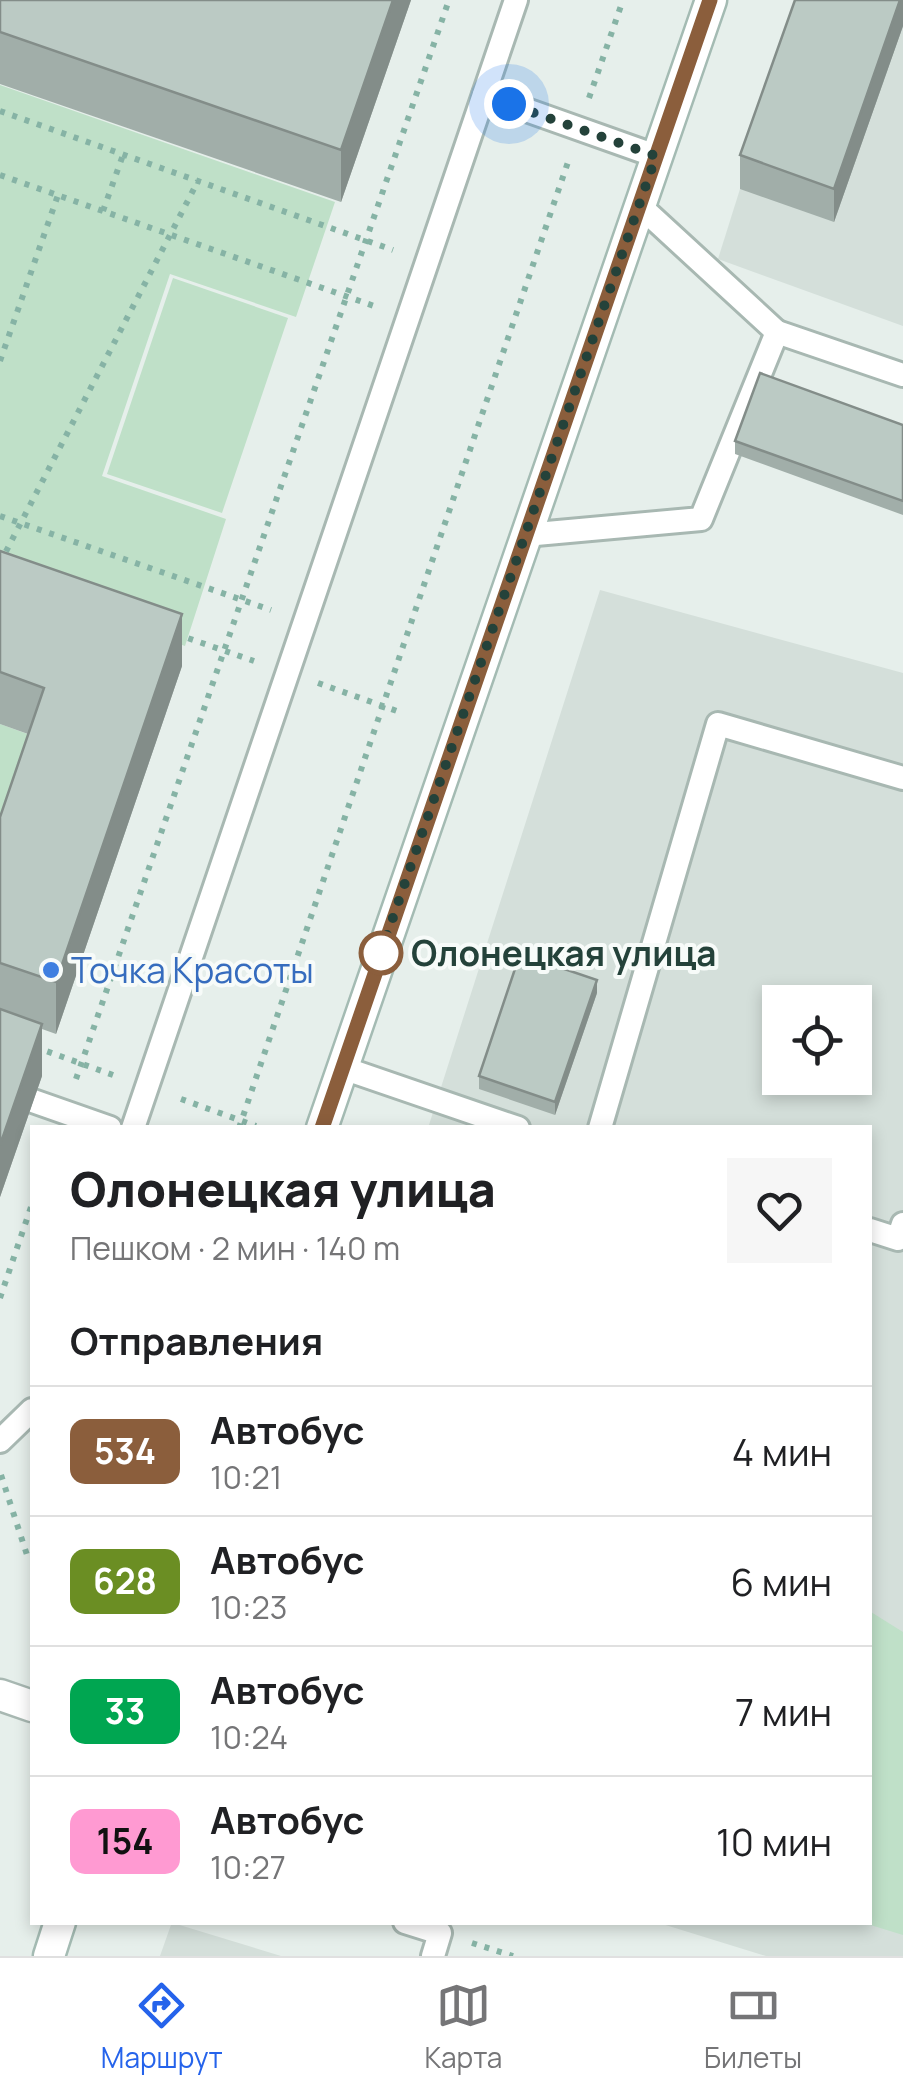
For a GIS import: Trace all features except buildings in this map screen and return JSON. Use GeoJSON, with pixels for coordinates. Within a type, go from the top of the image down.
{"type":"FeatureCollection","features":[{"type":"Feature","properties":{"kind":"main road"},"geometry":{"type":"LineString","coordinates":[[323,1125],[710,0]]}},
{"type":"Feature","properties":{"kind":"main road"},"geometry":{"type":"LineString","coordinates":[[0,1694],[30,1705]]}},
{"type":"Feature","properties":{"kind":"main road"},"geometry":{"type":"LineString","coordinates":[[48,1956],[59,1925]]}},
{"type":"Feature","properties":{"kind":"lane"},"geometry":{"type":"LineString","coordinates":[[134,1125],[516,0]]}},
{"type":"Feature","properties":{"kind":"lane"},"geometry":{"type":"LineString","coordinates":[[484,95],[656,156]]}},
{"type":"Feature","properties":{"kind":"lane"},"geometry":{"type":"LineString","coordinates":[[639,205],[777,332],[903,375]]}},
{"type":"Feature","properties":{"kind":"lane"},"geometry":{"type":"LineString","coordinates":[[525,536],[701,518],[777,332]]}},
{"type":"Feature","properties":{"kind":"lane"},"geometry":{"type":"LineString","coordinates":[[601,1125],[718,724],[903,778]]}},
{"type":"Feature","properties":{"kind":"lane"},"geometry":{"type":"LineString","coordinates":[[342,1068],[509,1125]]}},
{"type":"Feature","properties":{"kind":"lane"},"geometry":{"type":"LineString","coordinates":[[33,1100],[101,1125]]}},
{"type":"Feature","properties":{"kind":"lane"},"geometry":{"type":"LineString","coordinates":[[872,1231],[898,1239],[903,1224]]}},
{"type":"Feature","properties":{"kind":"lane"},"geometry":{"type":"LineString","coordinates":[[0,1441],[30,1412]]}},
{"type":"Feature","properties":{"kind":"lane"},"geometry":{"type":"LineString","coordinates":[[415,1925],[440,1933],[433,1956]]}},
{"type":"Feature","properties":{"kind":"path"},"geometry":{"type":"LineString","coordinates":[[64,1112],[449,0]]}},
{"type":"Feature","properties":{"kind":"path"},"geometry":{"type":"LineString","coordinates":[[240,1125],[623,0]]}},
{"type":"Feature","properties":{"kind":"path"},"geometry":{"type":"LineString","coordinates":[[0,111],[427,262]]}},
{"type":"Feature","properties":{"kind":"path"},"geometry":{"type":"LineString","coordinates":[[103,211],[122,154]]}},
{"type":"Feature","properties":{"kind":"path"},"geometry":{"type":"LineString","coordinates":[[0,175],[408,318]]}},
{"type":"Feature","properties":{"kind":"path"},"geometry":{"type":"LineString","coordinates":[[0,563],[198,181]]}},
{"type":"Feature","properties":{"kind":"path"},"geometry":{"type":"LineString","coordinates":[[0,361],[58,195]]}},
{"type":"Feature","properties":{"kind":"path"},"geometry":{"type":"LineString","coordinates":[[0,516],[305,622]]}},
{"type":"Feature","properties":{"kind":"path"},"geometry":{"type":"LineString","coordinates":[[168,631],[397,711]]}},
{"type":"Feature","properties":{"kind":"path"},"geometry":{"type":"LineString","coordinates":[[16,1041],[50,1052]]}},
{"type":"Feature","properties":{"kind":"path"},"geometry":{"type":"LineString","coordinates":[[0,1298],[30,1210]]}},
{"type":"Feature","properties":{"kind":"path"},"geometry":{"type":"LineString","coordinates":[[0,1472],[28,1555]]}},
{"type":"Feature","properties":{"kind":"shaded area"},"geometry":{"type":"Polygon","coordinates":[[[903,0],[903,326],[718,259],[740,189],[903,0]]]}},
{"type":"Feature","properties":{"kind":"shaded area"},"geometry":{"type":"Polygon","coordinates":[[[600,590],[903,673],[903,1956],[766,1956],[665,1925],[872,1925],[872,1125],[429,1125],[600,590]]]}},
{"type":"Feature","properties":{"kind":"shaded area"},"geometry":{"type":"Polygon","coordinates":[[[171,1925],[180,1925],[281,1956],[160,1956],[171,1925]]]}},
{"type":"Feature","properties":{"kind":"green space"},"geometry":{"type":"Polygon","coordinates":[[[0,85],[335,202],[296,317],[170,274],[102,476],[226,519],[185,646],[0,583],[0,85]]]}},
{"type":"Feature","properties":{"kind":"green space"},"geometry":{"type":"Polygon","coordinates":[[[173,278],[288,318],[222,513],[107,474],[173,278]]]}},
{"type":"Feature","properties":{"kind":"green space"},"geometry":{"type":"Polygon","coordinates":[[[0,724],[44,740],[0,869],[0,724]]]}},
{"type":"Feature","properties":{"kind":"green space"},"geometry":{"type":"Polygon","coordinates":[[[872,1613],[903,1632],[903,1935],[870,1925],[872,1613]]]}},
{"type":"Feature","properties":{"kind":"bus line","name":"534"},"geometry":{"type":"LineString","coordinates":[[323,1125],[710,0]]}},
{"type":"Feature","properties":{"kind":"place","name":"Олонецкая улица"},"geometry":{"type":"Point","coordinates":[381,953]}},
{"type":"Feature","properties":{"kind":"place","name":"Точка Красоты"},"geometry":{"type":"Point","coordinates":[51,970]}},
{"type":"Feature","properties":{"kind":"route"},"geometry":{"type":"LineString","coordinates":[[381,953],[378,961],[656,156],[509,104]]}}]}
